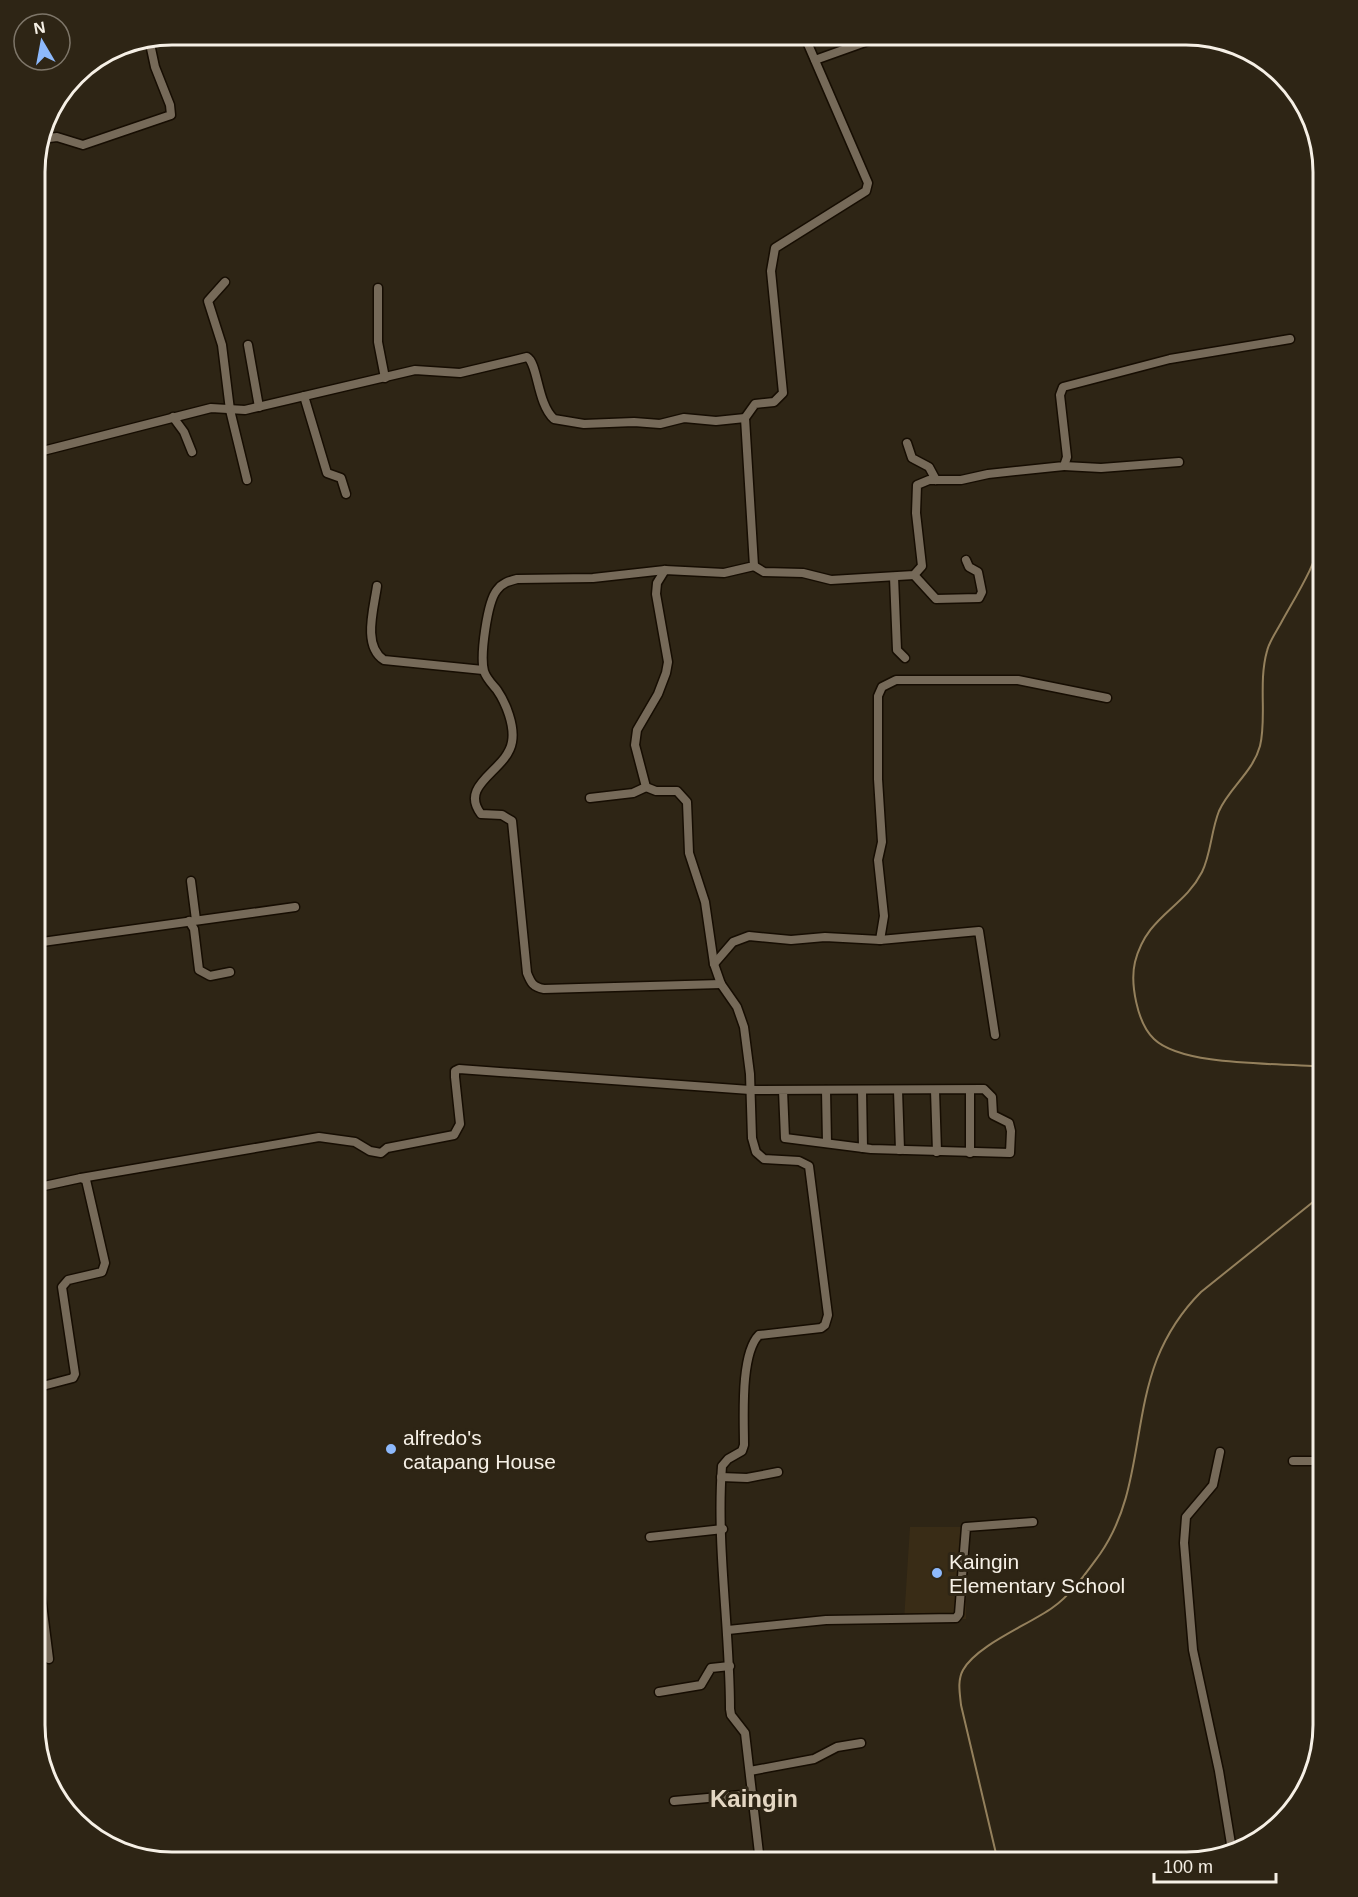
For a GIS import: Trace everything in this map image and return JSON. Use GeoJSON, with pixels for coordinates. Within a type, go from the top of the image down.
{"type":"FeatureCollection","features":[{"type":"Feature","properties":{"kind":"street"},"geometry":{"type":"LineString","coordinates":[[754,566],[745,418],[755,404],[774,402],[783,393],[771,271],[775,248],[866,191],[867,187],[866,178],[808,45]]}},
{"type":"Feature","properties":{"kind":"street"},"geometry":{"type":"LineString","coordinates":[[815,60],[857,45]]}},
{"type":"Feature","properties":{"kind":"street"},"geometry":{"type":"LineString","coordinates":[[50,137],[57,137],[83,145],[171,115],[170,105],[155,67],[151,47]]}},
{"type":"Feature","properties":{"kind":"street"},"geometry":{"type":"LineString","coordinates":[[225,282],[208,301],[222,345],[230,410],[247,480]]}},
{"type":"Feature","properties":{"kind":"street"},"geometry":{"type":"LineString","coordinates":[[378,288],[378,342],[385,378]]}},
{"type":"Feature","properties":{"kind":"street"},"geometry":{"type":"LineString","coordinates":[[1064,466],[1067,457],[1060,395],[1067,384],[1170,360],[1290,339]]}},
{"type":"Feature","properties":{"kind":"street"},"geometry":{"type":"LineString","coordinates":[[248,345],[259,406]]}},
{"type":"Feature","properties":{"kind":"street"},"geometry":{"type":"LineString","coordinates":[[45,450],[211,408],[230,410],[259,406],[416,370],[460,374],[527,357],[532,363],[541,401],[546,412],[554,419],[597,424],[634,422],[660,424],[684,418],[716,421],[745,418]]}},
{"type":"Feature","properties":{"kind":"street"},"geometry":{"type":"LineString","coordinates":[[304,396],[327,472],[340,478],[346,494]]}},
{"type":"Feature","properties":{"kind":"street"},"geometry":{"type":"LineString","coordinates":[[173,417],[184,432],[192,452]]}},
{"type":"Feature","properties":{"kind":"street"},"geometry":{"type":"LineString","coordinates":[[907,443],[912,458],[929,467],[936,480]]}},
{"type":"Feature","properties":{"kind":"street"},"geometry":{"type":"LineString","coordinates":[[721,984],[544,989],[536,988],[531,982],[527,973],[512,822],[502,815],[481,814],[473,799],[474,791],[497,770],[511,748],[513,739],[507,711],[483,670],[487,614],[496,590],[505,582],[517,579],[593,578],[665,570],[724,573],[754,566],[764,572],[803,573],[831,580],[914,574],[922,566],[915,492],[917,485],[936,480],[961,480],[988,474],[1064,466],[1101,468],[1179,462]]}},
{"type":"Feature","properties":{"kind":"street"},"geometry":{"type":"LineString","coordinates":[[914,574],[936,599],[979,598],[982,592],[978,572],[969,567],[966,560]]}},
{"type":"Feature","properties":{"kind":"street"},"geometry":{"type":"LineString","coordinates":[[646,787],[641,774],[635,738],[666,673],[668,662],[656,594],[657,583],[665,570]]}},
{"type":"Feature","properties":{"kind":"street"},"geometry":{"type":"LineString","coordinates":[[894,577],[897,650],[905,658]]}},
{"type":"Feature","properties":{"kind":"street"},"geometry":{"type":"LineString","coordinates":[[377,586],[372,645],[376,655],[384,660],[483,670]]}},
{"type":"Feature","properties":{"kind":"street"},"geometry":{"type":"LineString","coordinates":[[880,940],[884,916],[878,860],[882,836],[878,778],[878,696],[882,687],[896,680],[1018,680],[1107,698]]}},
{"type":"Feature","properties":{"kind":"street"},"geometry":{"type":"LineString","coordinates":[[590,798],[633,793],[646,787],[656,791],[677,791],[687,802],[689,853],[705,902],[714,964],[721,984],[742,1017],[750,1090],[752,1138],[756,1152],[764,1159],[799,1161],[809,1166],[828,1321],[821,1328],[759,1335],[755,1339],[748,1366],[744,1445],[739,1454],[724,1462],[722,1477],[731,1715],[744,1730],[759,1852]]}},
{"type":"Feature","properties":{"kind":"street"},"geometry":{"type":"LineString","coordinates":[[191,881],[199,970],[210,976],[230,972]]}},
{"type":"Feature","properties":{"kind":"street"},"geometry":{"type":"LineString","coordinates":[[45,942],[295,907]]}},
{"type":"Feature","properties":{"kind":"street"},"geometry":{"type":"LineString","coordinates":[[714,964],[733,942],[749,936],[791,940],[825,938],[880,940],[979,931],[994,1035]]}},
{"type":"Feature","properties":{"kind":"street"},"geometry":{"type":"LineString","coordinates":[[45,1186],[319,1137],[355,1143],[370,1151],[381,1153],[387,1148],[454,1135],[460,1124],[455,1077],[459,1069],[750,1090],[984,1089],[992,1097],[993,1115],[1009,1124],[1010,1153],[863,1148],[785,1138],[783,1090]]}},
{"type":"Feature","properties":{"kind":"street"},"geometry":{"type":"LineString","coordinates":[[826,1090],[827,1143]]}},
{"type":"Feature","properties":{"kind":"street"},"geometry":{"type":"LineString","coordinates":[[862,1090],[863,1148]]}},
{"type":"Feature","properties":{"kind":"street"},"geometry":{"type":"LineString","coordinates":[[898,1090],[900,1150]]}},
{"type":"Feature","properties":{"kind":"street"},"geometry":{"type":"LineString","coordinates":[[935,1090],[937,1152]]}},
{"type":"Feature","properties":{"kind":"street"},"geometry":{"type":"LineString","coordinates":[[970,1090],[970,1153]]}},
{"type":"Feature","properties":{"kind":"street"},"geometry":{"type":"LineString","coordinates":[[45,1385],[73,1378],[75,1374],[62,1287],[68,1280],[102,1272],[104,1268],[89,1185],[81,1178]]}},
{"type":"Feature","properties":{"kind":"street"},"geometry":{"type":"LineString","coordinates":[[1220,1452],[1214,1485],[1186,1517],[1184,1544],[1193,1650],[1219,1771],[1231,1844]]}},
{"type":"Feature","properties":{"kind":"street"},"geometry":{"type":"LineString","coordinates":[[1293,1461],[1313,1461]]}},
{"type":"Feature","properties":{"kind":"street"},"geometry":{"type":"LineString","coordinates":[[722,1477],[747,1478],[778,1472]]}},
{"type":"Feature","properties":{"kind":"street"},"geometry":{"type":"LineString","coordinates":[[728,1630],[826,1620],[956,1618],[959,1614],[966,1527],[1033,1522]]}},
{"type":"Feature","properties":{"kind":"street"},"geometry":{"type":"LineString","coordinates":[[650,1537],[723,1529]]}},
{"type":"Feature","properties":{"kind":"street"},"geometry":{"type":"LineString","coordinates":[[45,1629],[49,1659]]}},
{"type":"Feature","properties":{"kind":"street"},"geometry":{"type":"LineString","coordinates":[[659,1692],[701,1685],[711,1668],[730,1666]]}},
{"type":"Feature","properties":{"kind":"street"},"geometry":{"type":"LineString","coordinates":[[750,1771],[813,1759],[837,1747],[861,1743]]}},
{"type":"Feature","properties":{"kind":"street"},"geometry":{"type":"LineString","coordinates":[[674,1801],[753,1794]]}},
{"type":"Feature","properties":{"kind":"shaded area","name":"Kaingin Elementary School"},"geometry":{"type":"Polygon","coordinates":[[[910,1527],[966,1527],[966,1619],[904,1621],[910,1527]]]}},
{"type":"Feature","properties":{"kind":"waterway"},"geometry":{"type":"LineString","coordinates":[[1313,563],[1268,648],[1263,675],[1262,735],[1257,755],[1219,811],[1202,872],[1194,885],[1148,933],[1135,962],[1133,981],[1136,1002],[1143,1023],[1154,1039],[1167,1048],[1206,1059],[1229,1062],[1313,1066]]}},
{"type":"Feature","properties":{"kind":"waterway"},"geometry":{"type":"LineString","coordinates":[[996,1852],[961,1705],[959,1683],[961,1674],[979,1652],[1042,1615],[1066,1597],[1100,1554],[1123,1508],[1149,1384],[1157,1359],[1170,1332],[1201,1292],[1313,1202]]}},
{"type":"Feature","properties":{"kind":"place","name":"alfredo's catapang House"},"geometry":{"type":"Point","coordinates":[391,1449]}},
{"type":"Feature","properties":{"kind":"place","name":"Kaingin Elementary School"},"geometry":{"type":"Point","coordinates":[937,1573]}},
{"type":"Feature","properties":{"kind":"district","name":"Kaingin"},"geometry":{"type":"Point","coordinates":[754,1798]}}]}
